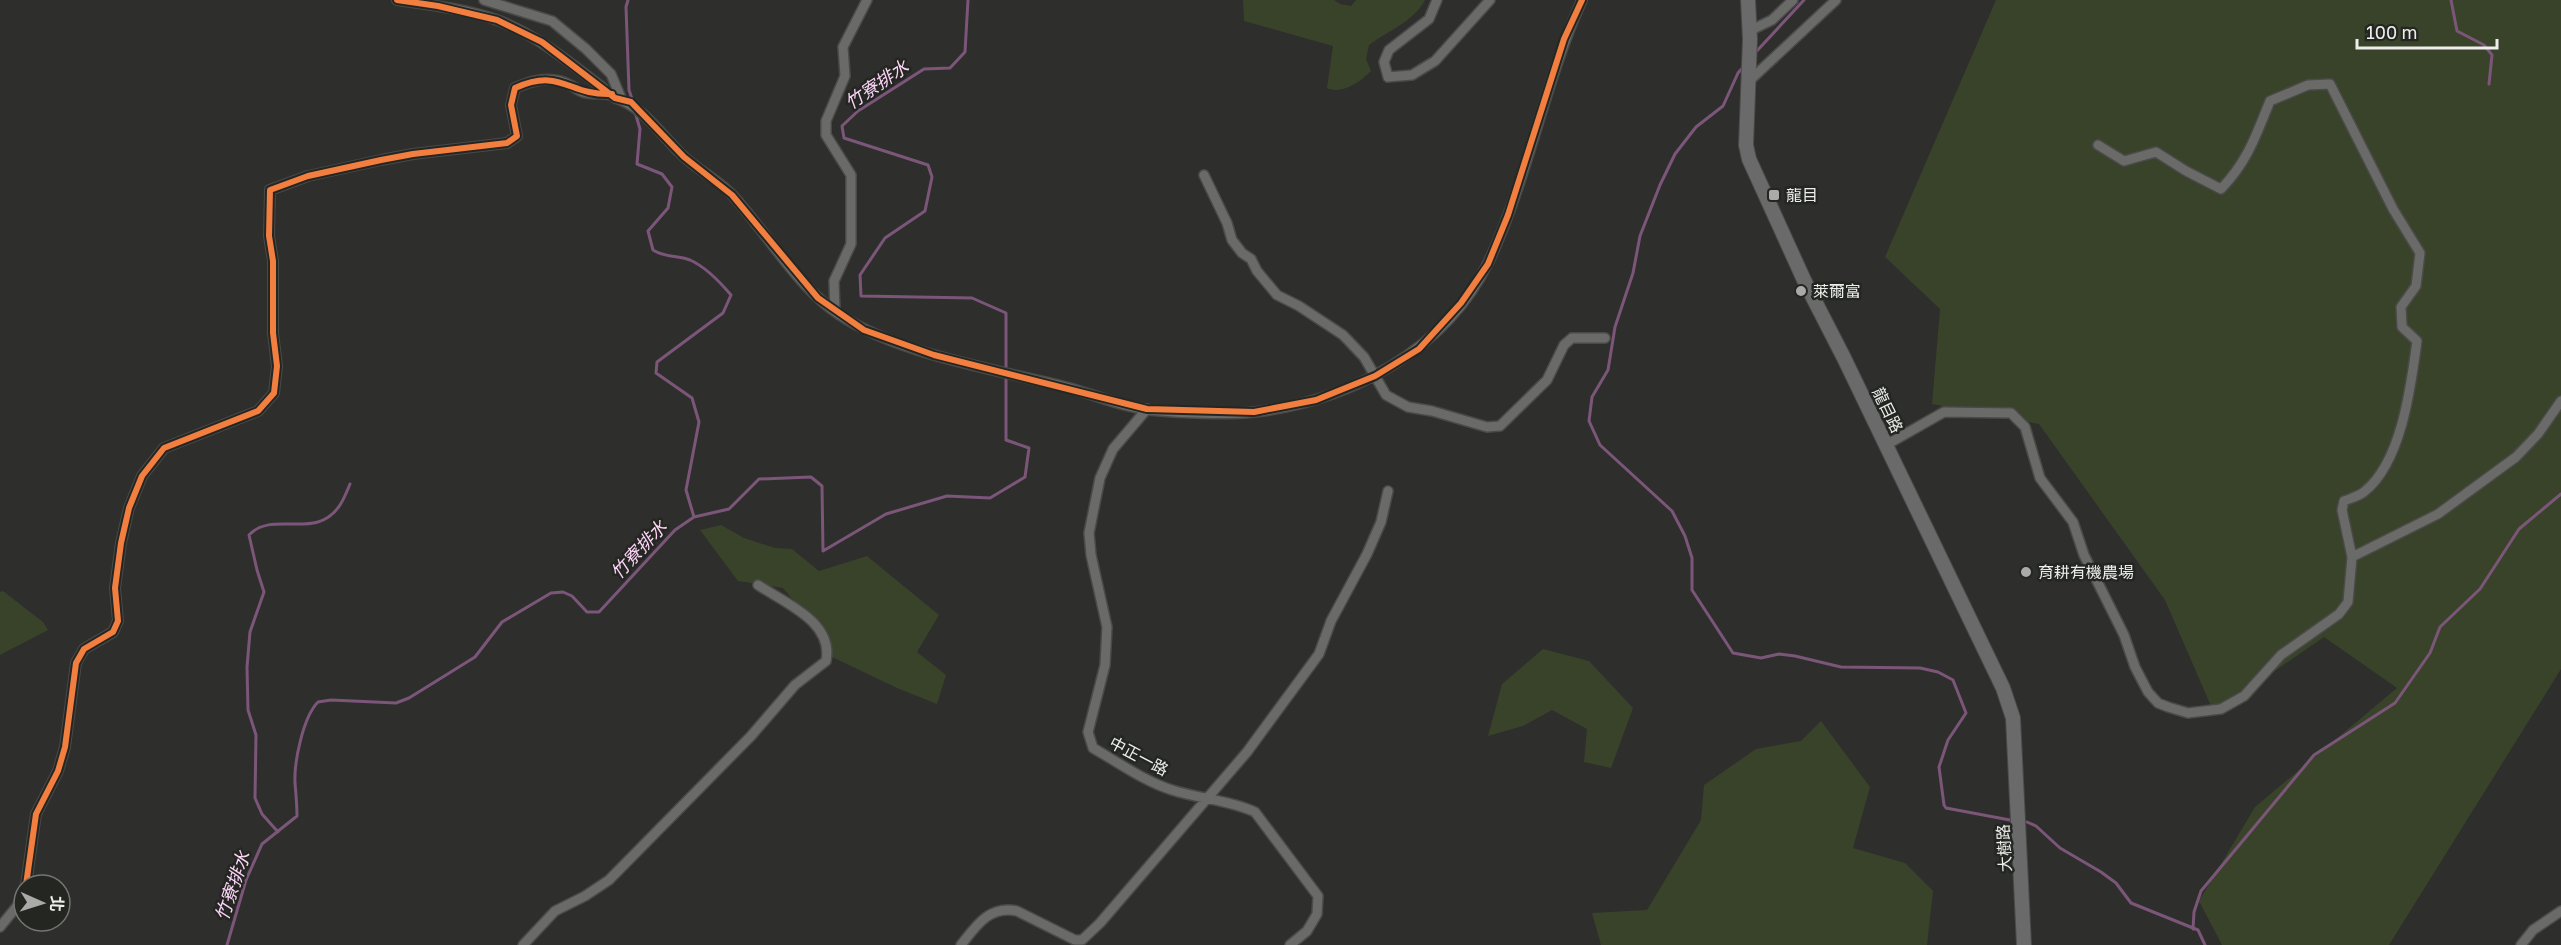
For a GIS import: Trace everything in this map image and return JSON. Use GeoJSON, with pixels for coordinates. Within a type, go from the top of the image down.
{"type":"FeatureCollection","features":[{"type":"Feature","properties":{"kind":"street"},"geometry":{"type":"LineString","coordinates":[[397,0],[438,6],[497,20],[542,42],[603,88]]}},
{"type":"Feature","properties":{"kind":"street"},"geometry":{"type":"LineString","coordinates":[[484,0],[552,21],[586,48],[611,74],[623,100]]}},
{"type":"Feature","properties":{"kind":"street"},"geometry":{"type":"LineString","coordinates":[[835,312],[834,281],[851,244],[851,175],[826,135],[826,122],[845,76],[843,47],[867,0]]}},
{"type":"Feature","properties":{"kind":"street"},"geometry":{"type":"LineString","coordinates":[[1437,0],[1429,19],[1389,50],[1384,62],[1388,77],[1412,75],[1435,61],[1491,0]]}},
{"type":"Feature","properties":{"kind":"street"},"geometry":{"type":"LineString","coordinates":[[28,873],[36,814],[58,771],[65,747],[76,663],[84,650],[113,632],[118,621],[115,588],[121,543],[129,508],[142,476],[164,448],[258,411],[274,393],[277,366],[273,333],[273,261],[268,236],[270,190],[308,176],[381,160],[507,143],[517,136],[511,105],[515,88],[533,80],[547,79],[568,83],[582,92],[614,94],[640,112],[684,157],[732,195],[818,298],[864,330],[934,355],[1147,410],[1254,412],[1316,399],[1375,376],[1419,349],[1461,303],[1488,264],[1508,215],[1564,39],[1582,0]]}},
{"type":"Feature","properties":{"kind":"street"},"geometry":{"type":"LineString","coordinates":[[1748,0],[1750,35]]}},
{"type":"Feature","properties":{"kind":"street"},"geometry":{"type":"LineString","coordinates":[[1750,35],[1772,20],[1793,0]]}},
{"type":"Feature","properties":{"kind":"street"},"geometry":{"type":"LineString","coordinates":[[1748,82],[1836,0]]}},
{"type":"Feature","properties":{"kind":"street","name":"龍目路"},"geometry":{"type":"LineString","coordinates":[[1750,35],[1746,145],[1749,159],[1804,280],[2003,688],[2013,718],[2016,749]]}},
{"type":"Feature","properties":{"kind":"street"},"geometry":{"type":"LineString","coordinates":[[1886,446],[1944,412],[2003,412],[2017,416],[2025,427],[2040,478],[2073,522],[2084,555],[2124,636],[2135,667],[2148,692],[2158,703],[2188,713],[2221,709],[2244,696],[2281,655],[2339,614],[2348,602],[2352,557],[2342,510],[2344,501],[2365,492],[2380,473],[2405,416],[2417,340],[2402,327],[2401,307],[2416,286],[2420,253],[2393,209],[2330,84],[2308,85],[2270,101],[2248,154],[2239,170],[2221,189],[2156,152],[2124,161],[2098,145]]}},
{"type":"Feature","properties":{"kind":"street"},"geometry":{"type":"LineString","coordinates":[[1204,175],[1227,223],[1232,240],[1242,253],[1251,259],[1257,271],[1277,295],[1299,306],[1343,335],[1364,357],[1386,395],[1408,407],[1493,428],[1504,424],[1547,380],[1564,345],[1572,338],[1605,338]]}},
{"type":"Feature","properties":{"kind":"street"},"geometry":{"type":"LineString","coordinates":[[2352,557],[2438,514],[2506,464],[2538,434],[2561,401]]}},
{"type":"Feature","properties":{"kind":"street","name":"中正一路"},"geometry":{"type":"LineString","coordinates":[[1147,410],[1113,449],[1100,478],[1089,533],[1091,555],[1107,627],[1105,665],[1088,732],[1093,748],[1145,778],[1172,790],[1255,812],[1318,896],[1317,914],[1307,931],[1290,945]]}},
{"type":"Feature","properties":{"kind":"street"},"geometry":{"type":"LineString","coordinates":[[961,945],[984,917],[1008,909],[1082,940],[1100,923],[1247,752],[1319,654],[1331,621],[1367,554],[1381,522],[1388,491]]}},
{"type":"Feature","properties":{"kind":"street"},"geometry":{"type":"LineString","coordinates":[[523,945],[555,911],[585,896],[609,880],[751,736],[795,686],[826,661],[828,649],[826,640],[812,623],[798,609],[758,585]]}},
{"type":"Feature","properties":{"kind":"street","name":"大樹路"},"geometry":{"type":"LineString","coordinates":[[2016,749],[2024,945]]}},
{"type":"Feature","properties":{"kind":"street"},"geometry":{"type":"LineString","coordinates":[[2520,945],[2533,930],[2561,911]]}},
{"type":"Feature","properties":{"kind":"street"},"geometry":{"type":"LineString","coordinates":[[0,927],[12,912]]}},
{"type":"Feature","properties":{"kind":"green space"},"geometry":{"type":"Polygon","coordinates":[[[1243,0],[1334,0],[1351,6],[1356,0],[1425,0],[1414,15],[1369,45],[1366,59],[1371,71],[1345,89],[1333,90],[1327,88],[1333,46],[1244,21],[1243,0]]]}},
{"type":"Feature","properties":{"kind":"green space"},"geometry":{"type":"Polygon","coordinates":[[[1996,0],[2561,0],[2561,669],[2389,945],[2222,945],[2199,901],[2255,807],[2397,688],[2324,637],[2214,713],[2165,600],[2039,424],[1932,404],[1940,309],[1885,257],[1996,0]]]}},
{"type":"Feature","properties":{"kind":"green space"},"geometry":{"type":"Polygon","coordinates":[[[721,525],[744,538],[775,548],[792,549],[819,571],[867,556],[939,615],[917,652],[946,675],[937,704],[897,688],[828,655],[813,624],[783,588],[738,581],[700,530],[721,525]]]}},
{"type":"Feature","properties":{"kind":"green space"},"geometry":{"type":"Polygon","coordinates":[[[3,591],[43,622],[48,630],[0,655],[0,592],[3,591]]]}},
{"type":"Feature","properties":{"kind":"green space"},"geometry":{"type":"Polygon","coordinates":[[[1543,649],[1589,661],[1633,708],[1611,768],[1584,762],[1587,729],[1552,710],[1523,726],[1488,736],[1502,684],[1543,649]]]}},
{"type":"Feature","properties":{"kind":"green space"},"geometry":{"type":"Polygon","coordinates":[[[1821,721],[1870,787],[1853,848],[1905,863],[1933,891],[1927,945],[1601,945],[1592,913],[1647,910],[1701,820],[1704,785],[1756,749],[1801,741],[1821,721]]]}},
{"type":"Feature","properties":{"kind":"waterway"},"geometry":{"type":"LineString","coordinates":[[628,0],[626,7],[629,90],[633,102]]}},
{"type":"Feature","properties":{"kind":"waterway","name":"竹寮排水"},"geometry":{"type":"LineString","coordinates":[[227,945],[246,880],[262,844],[297,816],[295,774],[298,752],[308,718],[318,702],[331,700],[396,703],[409,698],[475,657],[502,622],[551,593],[563,592],[572,596],[587,612],[599,612],[675,530],[694,517],[729,509],[759,479],[811,477],[822,486],[823,551],[886,514],[947,496],[990,498],[1025,477],[1029,448],[1006,440],[1006,313],[972,298],[861,296],[860,275],[885,238],[925,211],[932,177],[928,165],[844,138],[842,126],[858,111],[924,69],[950,68],[965,52],[968,0]]}},
{"type":"Feature","properties":{"kind":"waterway"},"geometry":{"type":"LineString","coordinates":[[1754,54],[1804,0]]}},
{"type":"Feature","properties":{"kind":"waterway"},"geometry":{"type":"LineString","coordinates":[[2451,0],[2457,31],[2484,45],[2492,55],[2489,84]]}},
{"type":"Feature","properties":{"kind":"waterway"},"geometry":{"type":"LineString","coordinates":[[1744,66],[1738,73],[1723,106],[1696,127],[1675,154],[1660,185],[1640,236],[1633,273],[1615,327],[1608,370],[1592,397],[1589,421],[1600,445],[1672,511],[1685,536],[1692,558],[1692,590],[1733,653],[1761,658],[1779,654],[1795,656],[1841,667],[1920,668],[1938,672],[1953,680],[1966,713],[1948,740],[1939,767],[1944,805],[1946,808],[2010,820]]}},
{"type":"Feature","properties":{"kind":"waterway"},"geometry":{"type":"LineString","coordinates":[[635,112],[640,129],[637,164],[662,174],[672,187],[668,208],[648,231],[653,250],[696,263],[712,275],[731,295],[723,313],[657,362],[656,373],[692,398],[699,422],[686,490],[694,517]]}},
{"type":"Feature","properties":{"kind":"waterway"},"geometry":{"type":"LineString","coordinates":[[278,832],[262,814],[255,798],[256,735],[248,710],[247,667],[250,632],[264,592],[249,535],[259,528],[270,525],[319,522],[330,516],[340,505],[350,484]]}},
{"type":"Feature","properties":{"kind":"waterway"},"geometry":{"type":"LineString","coordinates":[[2193,929],[2194,912],[2201,891],[2314,755],[2395,703],[2430,653],[2440,627],[2480,589],[2519,529],[2561,494]]}},
{"type":"Feature","properties":{"kind":"waterway"},"geometry":{"type":"LineString","coordinates":[[2027,822],[2036,826],[2060,848],[2116,883],[2131,903],[2198,930],[2205,945]]}},
{"type":"Feature","properties":{"kind":"cycle path"},"geometry":{"type":"LineString","coordinates":[[397,0],[438,6],[497,20],[542,42],[615,98],[631,102],[684,157],[732,195],[818,298],[864,330],[934,355],[1147,409],[1254,412],[1316,400],[1375,376],[1419,349],[1461,303],[1488,264],[1508,215],[1564,39],[1582,0]]}},
{"type":"Feature","properties":{"kind":"cycle path"},"geometry":{"type":"LineString","coordinates":[[28,873],[36,814],[58,771],[65,747],[76,663],[84,649],[113,632],[118,621],[115,588],[121,543],[129,508],[142,476],[164,448],[258,411],[274,393],[277,366],[273,333],[273,261],[269,236],[270,190],[308,176],[381,160],[507,143],[517,136],[511,105],[515,88],[531,82],[555,81],[585,91],[612,94]]}},
{"type":"Feature","properties":{"kind":"place","name":"龍目"},"geometry":{"type":"Point","coordinates":[1774,195]}},
{"type":"Feature","properties":{"kind":"place","name":"萊爾富"},"geometry":{"type":"Point","coordinates":[1801,291]}},
{"type":"Feature","properties":{"kind":"place","name":"育耕有機農場"},"geometry":{"type":"Point","coordinates":[2026,572]}}]}
